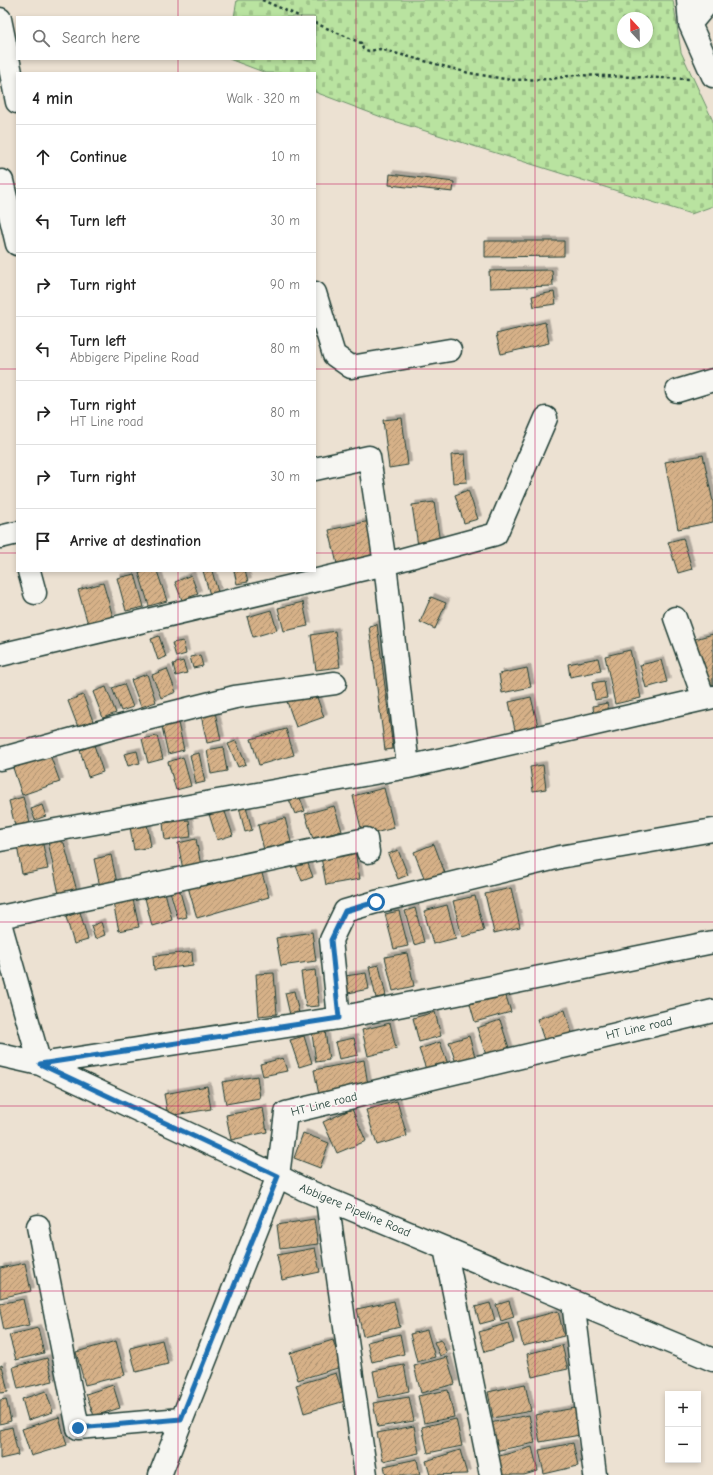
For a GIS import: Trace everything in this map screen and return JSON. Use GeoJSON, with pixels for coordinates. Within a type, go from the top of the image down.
{"type":"FeatureCollection","features":[{"type":"Feature","properties":{"kind":"street"},"geometry":{"type":"LineString","coordinates":[[688,0],[690,24],[705,78]]}},
{"type":"Feature","properties":{"kind":"street"},"geometry":{"type":"LineString","coordinates":[[690,24],[710,0]]}},
{"type":"Feature","properties":{"kind":"street"},"geometry":{"type":"LineString","coordinates":[[0,20],[16,97]]}},
{"type":"Feature","properties":{"kind":"street"},"geometry":{"type":"LineString","coordinates":[[6,179],[16,238]]}},
{"type":"Feature","properties":{"kind":"street"},"geometry":{"type":"LineString","coordinates":[[316,296],[334,355],[351,367],[450,350]]}},
{"type":"Feature","properties":{"kind":"street"},"geometry":{"type":"LineString","coordinates":[[677,391],[713,380]]}},
{"type":"Feature","properties":{"kind":"street"},"geometry":{"type":"LineString","coordinates":[[0,655],[385,564],[496,534],[546,418]]}},
{"type":"Feature","properties":{"kind":"street"},"geometry":{"type":"LineString","coordinates":[[316,469],[369,457],[385,564],[408,767]]}},
{"type":"Feature","properties":{"kind":"street"},"geometry":{"type":"LineString","coordinates":[[0,537],[16,533]]}},
{"type":"Feature","properties":{"kind":"street"},"geometry":{"type":"LineString","coordinates":[[29,572],[35,592]]}},
{"type":"Feature","properties":{"kind":"street"},"geometry":{"type":"LineString","coordinates":[[0,840],[408,767],[708,698],[675,618]]}},
{"type":"Feature","properties":{"kind":"street"},"geometry":{"type":"LineString","coordinates":[[0,759],[139,721],[235,697],[335,683]]}},
{"type":"Feature","properties":{"kind":"street"},"geometry":{"type":"LineString","coordinates":[[339,1018],[331,940],[345,911],[560,857],[713,830]]}},
{"type":"Feature","properties":{"kind":"street"},"geometry":{"type":"LineString","coordinates":[[0,917],[366,839],[368,852]]}},
{"type":"Feature","properties":{"kind":"street"},"geometry":{"type":"LineString","coordinates":[[0,923],[40,1064],[339,1018],[712,945]]}},
{"type":"Feature","properties":{"kind":"street","name":"HT Line road"},"geometry":{"type":"LineString","coordinates":[[160,1475],[278,1176],[286,1114],[713,1011]]}},
{"type":"Feature","properties":{"kind":"street","name":"Abbigere Pipeline Road"},"geometry":{"type":"LineString","coordinates":[[0,1055],[40,1064],[327,1200],[713,1360]]}},
{"type":"Feature","properties":{"kind":"street"},"geometry":{"type":"LineString","coordinates":[[327,1200],[366,1475]]}},
{"type":"Feature","properties":{"kind":"street"},"geometry":{"type":"LineString","coordinates":[[38,1226],[78,1428],[181,1419]]}},
{"type":"Feature","properties":{"kind":"street"},"geometry":{"type":"LineString","coordinates":[[445,1248],[491,1475]]}},
{"type":"Feature","properties":{"kind":"street"},"geometry":{"type":"LineString","coordinates":[[573,1302],[595,1475]]}},
{"type":"Feature","properties":{"kind":"path"},"geometry":{"type":"LineString","coordinates":[[262,0],[299,16]]}},
{"type":"Feature","properties":{"kind":"path"},"geometry":{"type":"LineString","coordinates":[[316,23],[361,43],[363,49],[369,51],[380,49],[469,73],[511,80],[552,79],[575,75],[705,78]]}},
{"type":"Feature","properties":{"kind":"green space"},"geometry":{"type":"Polygon","coordinates":[[[237,0],[673,0],[681,52],[713,121],[713,206],[691,214],[384,118],[316,92],[316,72],[263,72],[232,60],[316,60],[316,16],[234,16],[237,0]]]}},
{"type":"Feature","properties":{"kind":"building"},"geometry":{"type":"Polygon","coordinates":[[[390,174],[454,182],[453,192],[389,185],[390,174]]]}},
{"type":"Feature","properties":{"kind":"building"},"geometry":{"type":"Polygon","coordinates":[[[485,241],[564,241],[564,256],[485,257],[485,241]]]}},
{"type":"Feature","properties":{"kind":"building"},"geometry":{"type":"Polygon","coordinates":[[[552,270],[553,286],[490,288],[489,271],[552,270]]]}},
{"type":"Feature","properties":{"kind":"building"},"geometry":{"type":"Polygon","coordinates":[[[554,292],[556,304],[534,307],[532,296],[554,292]]]}},
{"type":"Feature","properties":{"kind":"building"},"geometry":{"type":"Polygon","coordinates":[[[545,322],[549,343],[501,354],[496,334],[545,322]]]}},
{"type":"Feature","properties":{"kind":"building"},"geometry":{"type":"Polygon","coordinates":[[[402,418],[408,465],[389,468],[383,420],[402,418]]]}},
{"type":"Feature","properties":{"kind":"building"},"geometry":{"type":"Polygon","coordinates":[[[465,454],[467,482],[453,483],[451,455],[465,454]]]}},
{"type":"Feature","properties":{"kind":"building"},"geometry":{"type":"Polygon","coordinates":[[[703,455],[713,502],[713,522],[678,529],[665,462],[703,455]]]}},
{"type":"Feature","properties":{"kind":"building"},"geometry":{"type":"Polygon","coordinates":[[[468,490],[478,519],[464,523],[455,495],[468,490]]]}},
{"type":"Feature","properties":{"kind":"building"},"geometry":{"type":"Polygon","coordinates":[[[434,502],[440,543],[418,546],[412,505],[434,502]]]}},
{"type":"Feature","properties":{"kind":"building"},"geometry":{"type":"Polygon","coordinates":[[[374,520],[382,553],[337,564],[329,530],[374,520]]]}},
{"type":"Feature","properties":{"kind":"building"},"geometry":{"type":"Polygon","coordinates":[[[683,538],[692,569],[678,573],[668,542],[683,538]]]}},
{"type":"Feature","properties":{"kind":"building"},"geometry":{"type":"Polygon","coordinates":[[[157,572],[167,601],[149,606],[139,573],[157,572]]]}},
{"type":"Feature","properties":{"kind":"building"},"geometry":{"type":"Polygon","coordinates":[[[203,572],[212,572],[218,592],[210,595],[203,572]]]}},
{"type":"Feature","properties":{"kind":"building"},"geometry":{"type":"Polygon","coordinates":[[[234,572],[245,572],[248,582],[237,584],[234,572]]]}},
{"type":"Feature","properties":{"kind":"building"},"geometry":{"type":"Polygon","coordinates":[[[135,574],[144,607],[126,611],[117,578],[135,574]]]}},
{"type":"Feature","properties":{"kind":"building"},"geometry":{"type":"Polygon","coordinates":[[[191,575],[198,594],[182,600],[175,582],[191,575]]]}},
{"type":"Feature","properties":{"kind":"building"},"geometry":{"type":"Polygon","coordinates":[[[103,583],[113,617],[88,624],[78,590],[103,583]]]}},
{"type":"Feature","properties":{"kind":"building"},"geometry":{"type":"Polygon","coordinates":[[[431,597],[446,603],[435,629],[420,622],[431,597]]]}},
{"type":"Feature","properties":{"kind":"building"},"geometry":{"type":"Polygon","coordinates":[[[303,602],[308,626],[284,631],[278,608],[303,602]]]}},
{"type":"Feature","properties":{"kind":"building"},"geometry":{"type":"Polygon","coordinates":[[[271,610],[277,630],[253,637],[247,617],[271,610]]]}},
{"type":"Feature","properties":{"kind":"building"},"geometry":{"type":"Polygon","coordinates":[[[377,624],[393,749],[385,750],[369,626],[377,624]]]}},
{"type":"Feature","properties":{"kind":"building"},"geometry":{"type":"Polygon","coordinates":[[[335,631],[340,667],[316,670],[311,635],[335,631]]]}},
{"type":"Feature","properties":{"kind":"building"},"geometry":{"type":"Polygon","coordinates":[[[713,634],[713,695],[710,696],[695,639],[713,634]]]}},
{"type":"Feature","properties":{"kind":"building"},"geometry":{"type":"Polygon","coordinates":[[[159,636],[166,657],[158,660],[151,639],[159,636]]]}},
{"type":"Feature","properties":{"kind":"building"},"geometry":{"type":"Polygon","coordinates":[[[183,641],[186,654],[176,657],[172,643],[183,641]]]}},
{"type":"Feature","properties":{"kind":"building"},"geometry":{"type":"Polygon","coordinates":[[[630,650],[641,698],[615,704],[605,656],[630,650]]]}},
{"type":"Feature","properties":{"kind":"building"},"geometry":{"type":"Polygon","coordinates":[[[200,655],[203,666],[193,668],[190,657],[200,655]]]}},
{"type":"Feature","properties":{"kind":"building"},"geometry":{"type":"Polygon","coordinates":[[[598,658],[601,671],[570,677],[568,664],[598,658]]]}},
{"type":"Feature","properties":{"kind":"building"},"geometry":{"type":"Polygon","coordinates":[[[661,660],[667,682],[646,688],[640,665],[661,660]]]}},
{"type":"Feature","properties":{"kind":"building"},"geometry":{"type":"Polygon","coordinates":[[[183,661],[187,673],[176,676],[173,664],[183,661]]]}},
{"type":"Feature","properties":{"kind":"building"},"geometry":{"type":"Polygon","coordinates":[[[527,668],[531,687],[502,693],[499,674],[527,668]]]}},
{"type":"Feature","properties":{"kind":"building"},"geometry":{"type":"Polygon","coordinates":[[[167,669],[176,692],[161,698],[152,675],[167,669]]]}},
{"type":"Feature","properties":{"kind":"building"},"geometry":{"type":"Polygon","coordinates":[[[147,674],[156,702],[141,707],[131,680],[147,674]]]}},
{"type":"Feature","properties":{"kind":"building"},"geometry":{"type":"Polygon","coordinates":[[[604,681],[607,698],[595,700],[592,683],[604,681]]]}},
{"type":"Feature","properties":{"kind":"building"},"geometry":{"type":"Polygon","coordinates":[[[124,684],[133,707],[121,711],[112,688],[124,684]]]}},
{"type":"Feature","properties":{"kind":"building"},"geometry":{"type":"Polygon","coordinates":[[[106,687],[116,713],[103,718],[93,692],[106,687]]]}},
{"type":"Feature","properties":{"kind":"building"},"geometry":{"type":"Polygon","coordinates":[[[314,689],[324,717],[296,727],[286,699],[314,689]]]}},
{"type":"Feature","properties":{"kind":"building"},"geometry":{"type":"Polygon","coordinates":[[[83,695],[93,721],[78,727],[68,701],[83,695]]]}},
{"type":"Feature","properties":{"kind":"building"},"geometry":{"type":"Polygon","coordinates":[[[531,697],[539,730],[516,735],[509,702],[531,697]]]}},
{"type":"Feature","properties":{"kind":"building"},"geometry":{"type":"Polygon","coordinates":[[[607,703],[610,715],[594,717],[593,706],[607,703]]]}},
{"type":"Feature","properties":{"kind":"building"},"geometry":{"type":"Polygon","coordinates":[[[215,712],[221,740],[207,743],[201,715],[215,712]]]}},
{"type":"Feature","properties":{"kind":"building"},"geometry":{"type":"Polygon","coordinates":[[[178,723],[184,750],[168,754],[162,727],[178,723]]]}},
{"type":"Feature","properties":{"kind":"building"},"geometry":{"type":"Polygon","coordinates":[[[286,729],[294,755],[259,765],[251,739],[286,729]]]}},
{"type":"Feature","properties":{"kind":"building"},"geometry":{"type":"Polygon","coordinates":[[[157,736],[163,759],[148,763],[142,739],[157,736]]]}},
{"type":"Feature","properties":{"kind":"building"},"geometry":{"type":"Polygon","coordinates":[[[236,741],[246,764],[238,767],[228,744],[236,741]]]}},
{"type":"Feature","properties":{"kind":"building"},"geometry":{"type":"Polygon","coordinates":[[[94,745],[103,772],[88,777],[80,750],[94,745]]]}},
{"type":"Feature","properties":{"kind":"building"},"geometry":{"type":"Polygon","coordinates":[[[223,747],[227,771],[211,774],[207,750],[223,747]]]}},
{"type":"Feature","properties":{"kind":"building"},"geometry":{"type":"Polygon","coordinates":[[[137,751],[140,763],[128,766],[124,754],[137,751]]]}},
{"type":"Feature","properties":{"kind":"building"},"geometry":{"type":"Polygon","coordinates":[[[199,753],[205,782],[196,784],[190,755],[199,753]]]}},
{"type":"Feature","properties":{"kind":"building"},"geometry":{"type":"Polygon","coordinates":[[[50,755],[60,782],[22,795],[13,768],[50,755]]]}},
{"type":"Feature","properties":{"kind":"building"},"geometry":{"type":"Polygon","coordinates":[[[183,757],[191,786],[176,790],[168,762],[183,757]]]}},
{"type":"Feature","properties":{"kind":"building"},"geometry":{"type":"Polygon","coordinates":[[[543,765],[546,789],[533,791],[530,767],[543,765]]]}},
{"type":"Feature","properties":{"kind":"building"},"geometry":{"type":"Polygon","coordinates":[[[384,788],[394,828],[363,836],[353,796],[384,788]]]}},
{"type":"Feature","properties":{"kind":"building"},"geometry":{"type":"Polygon","coordinates":[[[298,793],[305,811],[295,814],[288,797],[298,793]]]}},
{"type":"Feature","properties":{"kind":"building"},"geometry":{"type":"Polygon","coordinates":[[[23,797],[30,823],[15,826],[9,801],[23,797]]]}},
{"type":"Feature","properties":{"kind":"building"},"geometry":{"type":"Polygon","coordinates":[[[42,805],[46,816],[35,820],[31,809],[42,805]]]}},
{"type":"Feature","properties":{"kind":"building"},"geometry":{"type":"Polygon","coordinates":[[[246,806],[252,830],[245,832],[239,807],[246,806]]]}},
{"type":"Feature","properties":{"kind":"building"},"geometry":{"type":"Polygon","coordinates":[[[334,806],[342,831],[313,839],[305,814],[334,806]]]}},
{"type":"Feature","properties":{"kind":"building"},"geometry":{"type":"Polygon","coordinates":[[[224,809],[233,835],[217,840],[209,814],[224,809]]]}},
{"type":"Feature","properties":{"kind":"building"},"geometry":{"type":"Polygon","coordinates":[[[285,818],[291,842],[264,850],[258,825],[285,818]]]}},
{"type":"Feature","properties":{"kind":"building"},"geometry":{"type":"Polygon","coordinates":[[[189,820],[191,837],[165,840],[163,823],[189,820]]]}},
{"type":"Feature","properties":{"kind":"building"},"geometry":{"type":"Polygon","coordinates":[[[147,824],[151,847],[134,850],[130,827],[147,824]]]}},
{"type":"Feature","properties":{"kind":"building"},"geometry":{"type":"Polygon","coordinates":[[[41,835],[48,869],[22,874],[16,840],[41,835]]]}},
{"type":"Feature","properties":{"kind":"building"},"geometry":{"type":"Polygon","coordinates":[[[47,837],[64,843],[77,891],[59,894],[47,837]]]}},
{"type":"Feature","properties":{"kind":"building"},"geometry":{"type":"Polygon","coordinates":[[[196,839],[201,866],[183,870],[178,843],[196,839]]]}},
{"type":"Feature","properties":{"kind":"building"},"geometry":{"type":"Polygon","coordinates":[[[434,844],[445,873],[425,880],[414,852],[434,844]]]}},
{"type":"Feature","properties":{"kind":"building"},"geometry":{"type":"Polygon","coordinates":[[[398,850],[408,875],[398,879],[388,854],[398,850]]]}},
{"type":"Feature","properties":{"kind":"building"},"geometry":{"type":"Polygon","coordinates":[[[355,852],[360,879],[326,885],[321,857],[355,852]]]}},
{"type":"Feature","properties":{"kind":"building"},"geometry":{"type":"Polygon","coordinates":[[[111,855],[117,883],[100,887],[94,859],[111,855]]]}},
{"type":"Feature","properties":{"kind":"building"},"geometry":{"type":"Polygon","coordinates":[[[305,856],[313,877],[302,881],[294,861],[305,856]]]}},
{"type":"Feature","properties":{"kind":"building"},"geometry":{"type":"Polygon","coordinates":[[[260,867],[269,897],[197,918],[188,887],[260,867]]]}},
{"type":"Feature","properties":{"kind":"building"},"geometry":{"type":"Polygon","coordinates":[[[179,888],[187,917],[178,919],[170,891],[179,888]]]}},
{"type":"Feature","properties":{"kind":"building"},"geometry":{"type":"Polygon","coordinates":[[[511,888],[520,927],[494,933],[485,894],[511,888]]]}},
{"type":"Feature","properties":{"kind":"building"},"geometry":{"type":"Polygon","coordinates":[[[165,892],[172,920],[152,926],[145,898],[165,892]]]}},
{"type":"Feature","properties":{"kind":"building"},"geometry":{"type":"Polygon","coordinates":[[[475,896],[484,931],[462,937],[453,901],[475,896]]]}},
{"type":"Feature","properties":{"kind":"building"},"geometry":{"type":"Polygon","coordinates":[[[133,899],[139,927],[119,931],[113,903],[133,899]]]}},
{"type":"Feature","properties":{"kind":"building"},"geometry":{"type":"Polygon","coordinates":[[[447,905],[456,938],[433,944],[424,911],[447,905]]]}},
{"type":"Feature","properties":{"kind":"building"},"geometry":{"type":"Polygon","coordinates":[[[415,908],[424,942],[414,945],[405,911],[415,908]]]}},
{"type":"Feature","properties":{"kind":"building"},"geometry":{"type":"Polygon","coordinates":[[[399,911],[408,946],[394,949],[385,914],[399,911]]]}},
{"type":"Feature","properties":{"kind":"building"},"geometry":{"type":"Polygon","coordinates":[[[80,912],[88,940],[74,944],[66,917],[80,912]]]}},
{"type":"Feature","properties":{"kind":"building"},"geometry":{"type":"Polygon","coordinates":[[[101,922],[105,935],[95,939],[91,926],[101,922]]]}},
{"type":"Feature","properties":{"kind":"building"},"geometry":{"type":"Polygon","coordinates":[[[312,932],[316,961],[281,966],[276,938],[312,932]]]}},
{"type":"Feature","properties":{"kind":"building"},"geometry":{"type":"Polygon","coordinates":[[[192,952],[193,965],[154,970],[153,956],[192,952]]]}},
{"type":"Feature","properties":{"kind":"building"},"geometry":{"type":"Polygon","coordinates":[[[407,953],[414,986],[393,991],[385,957],[407,953]]]}},
{"type":"Feature","properties":{"kind":"building"},"geometry":{"type":"Polygon","coordinates":[[[379,965],[386,996],[376,998],[369,967],[379,965]]]}},
{"type":"Feature","properties":{"kind":"building"},"geometry":{"type":"Polygon","coordinates":[[[315,970],[319,1006],[306,1007],[301,972],[315,970]]]}},
{"type":"Feature","properties":{"kind":"building"},"geometry":{"type":"Polygon","coordinates":[[[274,973],[277,1014],[259,1016],[256,974],[274,973]]]}},
{"type":"Feature","properties":{"kind":"building"},"geometry":{"type":"Polygon","coordinates":[[[366,973],[369,989],[348,993],[345,976],[366,973]]]}},
{"type":"Feature","properties":{"kind":"building"},"geometry":{"type":"Polygon","coordinates":[[[294,991],[299,1013],[290,1015],[285,993],[294,991]]]}},
{"type":"Feature","properties":{"kind":"building"},"geometry":{"type":"Polygon","coordinates":[[[505,993],[511,1012],[475,1022],[470,1004],[505,993]]]}},
{"type":"Feature","properties":{"kind":"building"},"geometry":{"type":"Polygon","coordinates":[[[565,1010],[573,1037],[546,1046],[537,1019],[565,1010]]]}},
{"type":"Feature","properties":{"kind":"building"},"geometry":{"type":"Polygon","coordinates":[[[435,1012],[441,1036],[419,1042],[413,1018],[435,1012]]]}},
{"type":"Feature","properties":{"kind":"building"},"geometry":{"type":"Polygon","coordinates":[[[500,1020],[511,1054],[488,1061],[477,1028],[500,1020]]]}},
{"type":"Feature","properties":{"kind":"building"},"geometry":{"type":"Polygon","coordinates":[[[390,1023],[396,1049],[368,1056],[362,1030],[390,1023]]]}},
{"type":"Feature","properties":{"kind":"building"},"geometry":{"type":"Polygon","coordinates":[[[325,1031],[329,1060],[316,1062],[312,1034],[325,1031]]]}},
{"type":"Feature","properties":{"kind":"building"},"geometry":{"type":"Polygon","coordinates":[[[304,1036],[312,1063],[299,1067],[290,1040],[304,1036]]]}},
{"type":"Feature","properties":{"kind":"building"},"geometry":{"type":"Polygon","coordinates":[[[469,1036],[476,1060],[457,1066],[449,1042],[469,1036]]]}},
{"type":"Feature","properties":{"kind":"building"},"geometry":{"type":"Polygon","coordinates":[[[354,1038],[358,1055],[339,1059],[335,1042],[354,1038]]]}},
{"type":"Feature","properties":{"kind":"building"},"geometry":{"type":"Polygon","coordinates":[[[440,1042],[449,1067],[428,1075],[419,1049],[440,1042]]]}},
{"type":"Feature","properties":{"kind":"building"},"geometry":{"type":"Polygon","coordinates":[[[283,1058],[287,1071],[263,1076],[260,1064],[283,1058]]]}},
{"type":"Feature","properties":{"kind":"building"},"geometry":{"type":"Polygon","coordinates":[[[364,1060],[368,1085],[319,1095],[314,1070],[364,1060]]]}},
{"type":"Feature","properties":{"kind":"building"},"geometry":{"type":"Polygon","coordinates":[[[257,1076],[260,1098],[226,1104],[222,1082],[257,1076]]]}},
{"type":"Feature","properties":{"kind":"building"},"geometry":{"type":"Polygon","coordinates":[[[207,1086],[211,1109],[168,1116],[164,1094],[207,1086]]]}},
{"type":"Feature","properties":{"kind":"building"},"geometry":{"type":"Polygon","coordinates":[[[397,1101],[407,1136],[377,1145],[366,1110],[397,1101]]]}},
{"type":"Feature","properties":{"kind":"building"},"geometry":{"type":"Polygon","coordinates":[[[263,1108],[267,1132],[231,1140],[226,1115],[263,1108]]]}},
{"type":"Feature","properties":{"kind":"building"},"geometry":{"type":"Polygon","coordinates":[[[352,1109],[366,1141],[337,1153],[323,1122],[352,1109]]]}},
{"type":"Feature","properties":{"kind":"building"},"geometry":{"type":"Polygon","coordinates":[[[303,1133],[329,1143],[320,1168],[294,1158],[303,1133]]]}},
{"type":"Feature","properties":{"kind":"building"},"geometry":{"type":"Polygon","coordinates":[[[314,1219],[318,1244],[280,1249],[277,1225],[314,1219]]]}},
{"type":"Feature","properties":{"kind":"building"},"geometry":{"type":"Polygon","coordinates":[[[315,1248],[320,1272],[282,1280],[277,1255],[315,1248]]]}},
{"type":"Feature","properties":{"kind":"building"},"geometry":{"type":"Polygon","coordinates":[[[25,1263],[31,1291],[0,1298],[0,1268],[25,1263]]]}},
{"type":"Feature","properties":{"kind":"building"},"geometry":{"type":"Polygon","coordinates":[[[23,1299],[29,1325],[4,1330],[0,1304],[23,1299]]]}},
{"type":"Feature","properties":{"kind":"building"},"geometry":{"type":"Polygon","coordinates":[[[394,1301],[400,1327],[363,1336],[357,1309],[394,1301]]]}},
{"type":"Feature","properties":{"kind":"building"},"geometry":{"type":"Polygon","coordinates":[[[509,1301],[514,1317],[501,1321],[496,1305],[509,1301]]]}},
{"type":"Feature","properties":{"kind":"building"},"geometry":{"type":"Polygon","coordinates":[[[490,1303],[495,1320],[480,1324],[475,1307],[490,1303]]]}},
{"type":"Feature","properties":{"kind":"building"},"geometry":{"type":"Polygon","coordinates":[[[558,1311],[564,1336],[523,1346],[517,1322],[558,1311]]]}},
{"type":"Feature","properties":{"kind":"building"},"geometry":{"type":"Polygon","coordinates":[[[508,1323],[514,1343],[485,1352],[479,1332],[508,1323]]]}},
{"type":"Feature","properties":{"kind":"building"},"geometry":{"type":"Polygon","coordinates":[[[38,1328],[44,1353],[16,1360],[9,1335],[38,1328]]]}},
{"type":"Feature","properties":{"kind":"building"},"geometry":{"type":"Polygon","coordinates":[[[427,1330],[435,1357],[417,1362],[410,1334],[427,1330]]]}},
{"type":"Feature","properties":{"kind":"building"},"geometry":{"type":"Polygon","coordinates":[[[400,1334],[404,1354],[372,1362],[367,1342],[400,1334]]]}},
{"type":"Feature","properties":{"kind":"building"},"geometry":{"type":"Polygon","coordinates":[[[162,1340],[168,1364],[136,1372],[130,1348],[162,1340]]]}},
{"type":"Feature","properties":{"kind":"building"},"geometry":{"type":"Polygon","coordinates":[[[333,1340],[341,1367],[298,1380],[290,1353],[333,1340]]]}},
{"type":"Feature","properties":{"kind":"building"},"geometry":{"type":"Polygon","coordinates":[[[441,1340],[447,1353],[440,1356],[434,1342],[441,1340]]]}},
{"type":"Feature","properties":{"kind":"building"},"geometry":{"type":"Polygon","coordinates":[[[116,1341],[125,1375],[85,1385],[76,1352],[116,1341]]]}},
{"type":"Feature","properties":{"kind":"building"},"geometry":{"type":"Polygon","coordinates":[[[562,1345],[568,1369],[532,1377],[527,1354],[562,1345]]]}},
{"type":"Feature","properties":{"kind":"building"},"geometry":{"type":"Polygon","coordinates":[[[447,1357],[455,1384],[421,1393],[414,1366],[447,1357]]]}},
{"type":"Feature","properties":{"kind":"building"},"geometry":{"type":"Polygon","coordinates":[[[47,1358],[53,1381],[18,1389],[13,1367],[47,1358]]]}},
{"type":"Feature","properties":{"kind":"building"},"geometry":{"type":"Polygon","coordinates":[[[2,1365],[8,1392],[0,1393],[0,1366],[2,1365]]]}},
{"type":"Feature","properties":{"kind":"building"},"geometry":{"type":"Polygon","coordinates":[[[404,1365],[409,1391],[378,1398],[373,1371],[404,1365]]]}},
{"type":"Feature","properties":{"kind":"building"},"geometry":{"type":"Polygon","coordinates":[[[336,1373],[345,1401],[304,1413],[296,1385],[336,1373]]]}},
{"type":"Feature","properties":{"kind":"building"},"geometry":{"type":"Polygon","coordinates":[[[525,1384],[531,1411],[493,1418],[488,1392],[525,1384]]]}},
{"type":"Feature","properties":{"kind":"building"},"geometry":{"type":"Polygon","coordinates":[[[113,1385],[120,1408],[94,1416],[86,1394],[113,1385]]]}},
{"type":"Feature","properties":{"kind":"building"},"geometry":{"type":"Polygon","coordinates":[[[448,1390],[454,1417],[424,1423],[418,1396],[448,1390]]]}},
{"type":"Feature","properties":{"kind":"building"},"geometry":{"type":"Polygon","coordinates":[[[46,1391],[53,1412],[28,1420],[22,1399],[46,1391]]]}},
{"type":"Feature","properties":{"kind":"building"},"geometry":{"type":"Polygon","coordinates":[[[409,1397],[414,1421],[378,1427],[373,1403],[409,1397]]]}},
{"type":"Feature","properties":{"kind":"building"},"geometry":{"type":"Polygon","coordinates":[[[6,1399],[11,1421],[0,1424],[0,1400],[6,1399]]]}},
{"type":"Feature","properties":{"kind":"building"},"geometry":{"type":"Polygon","coordinates":[[[575,1408],[580,1435],[540,1442],[535,1415],[575,1408]]]}},
{"type":"Feature","properties":{"kind":"building"},"geometry":{"type":"Polygon","coordinates":[[[529,1415],[535,1443],[495,1451],[490,1423],[529,1415]]]}},
{"type":"Feature","properties":{"kind":"building"},"geometry":{"type":"Polygon","coordinates":[[[59,1417],[67,1445],[31,1456],[22,1429],[59,1417]]]}},
{"type":"Feature","properties":{"kind":"building"},"geometry":{"type":"Polygon","coordinates":[[[456,1419],[462,1446],[428,1453],[422,1427],[456,1419]]]}},
{"type":"Feature","properties":{"kind":"building"},"geometry":{"type":"Polygon","coordinates":[[[414,1426],[419,1453],[383,1461],[377,1433],[414,1426]]]}},
{"type":"Feature","properties":{"kind":"building"},"geometry":{"type":"Polygon","coordinates":[[[12,1427],[18,1455],[0,1459],[0,1430],[12,1427]]]}},
{"type":"Feature","properties":{"kind":"building"},"geometry":{"type":"Polygon","coordinates":[[[573,1443],[578,1466],[544,1474],[539,1450],[573,1443]]]}},
{"type":"Feature","properties":{"kind":"building"},"geometry":{"type":"Polygon","coordinates":[[[532,1447],[538,1471],[524,1475],[501,1475],[496,1457],[532,1447]]]}},
{"type":"Feature","properties":{"kind":"building"},"geometry":{"type":"Polygon","coordinates":[[[460,1450],[467,1474],[430,1475],[426,1461],[460,1450]]]}},
{"type":"Feature","properties":{"kind":"building"},"geometry":{"type":"Polygon","coordinates":[[[417,1459],[420,1475],[386,1475],[384,1466],[417,1459]]]}},
{"type":"Feature","properties":{"kind":"route"},"geometry":{"type":"LineString","coordinates":[[78,1428],[181,1419],[278,1176],[40,1064],[339,1018],[331,940],[345,911],[376,902]]}}]}
